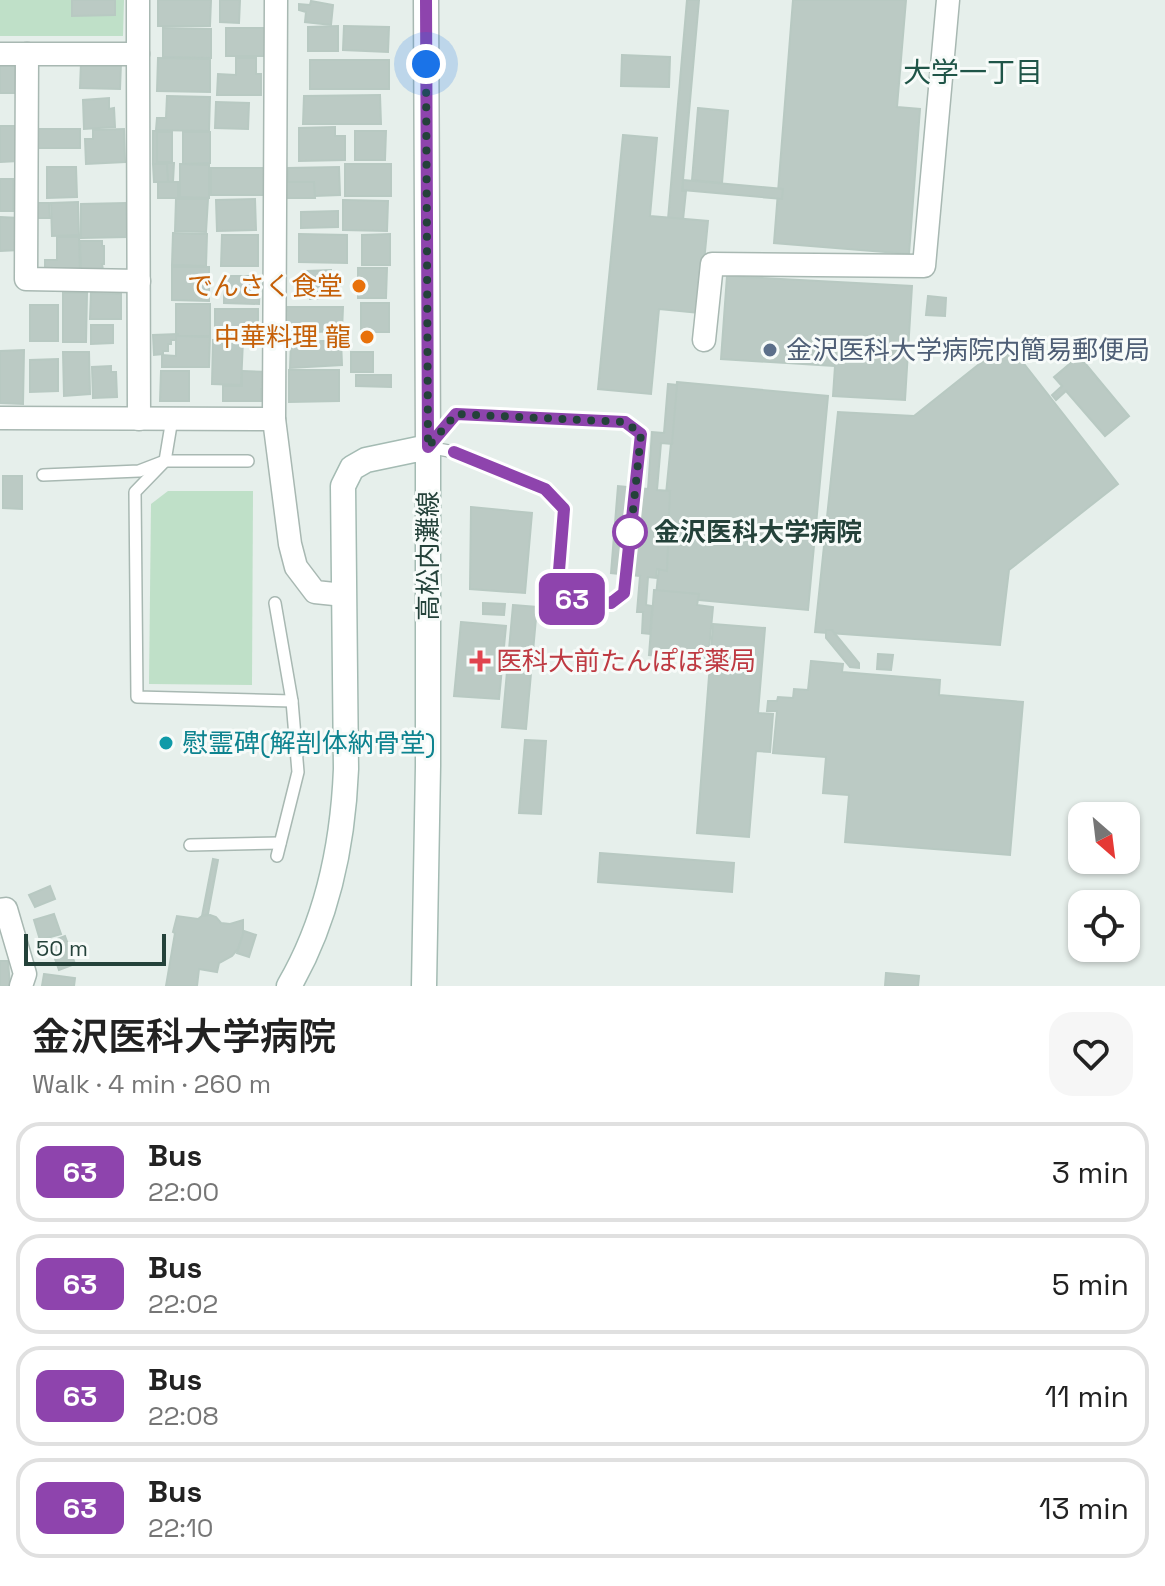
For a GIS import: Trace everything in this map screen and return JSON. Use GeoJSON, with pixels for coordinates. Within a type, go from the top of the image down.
{"type":"FeatureCollection","features":[{"type":"Feature","properties":{"kind":"main road","name":"高松内灘線"},"geometry":{"type":"LineString","coordinates":[[424,986],[428,766],[426,0]]}},
{"type":"Feature","properties":{"kind":"main road"},"geometry":{"type":"LineString","coordinates":[[289,986],[326,898],[345,805],[343,486],[352,468],[366,460],[428,447]]}},
{"type":"Feature","properties":{"kind":"street"},"geometry":{"type":"LineString","coordinates":[[138,0],[139,419]]}},
{"type":"Feature","properties":{"kind":"street"},"geometry":{"type":"LineString","coordinates":[[276,0],[274,419],[290,544],[296,567],[315,592],[344,595]]}},
{"type":"Feature","properties":{"kind":"street"},"geometry":{"type":"LineString","coordinates":[[704,340],[712,264],[924,266],[948,0]]}},
{"type":"Feature","properties":{"kind":"street"},"geometry":{"type":"LineString","coordinates":[[0,54],[138,54]]}},
{"type":"Feature","properties":{"kind":"street"},"geometry":{"type":"LineString","coordinates":[[27,54],[26,279],[139,281]]}},
{"type":"Feature","properties":{"kind":"street"},"geometry":{"type":"LineString","coordinates":[[0,418],[274,419]]}},
{"type":"Feature","properties":{"kind":"street"},"geometry":{"type":"LineString","coordinates":[[0,910],[6,909],[25,974],[21,986]]}},
{"type":"Feature","properties":{"kind":"lane"},"geometry":{"type":"LineString","coordinates":[[456,414],[625,422],[641,434],[624,593],[611,603],[564,598],[558,583],[564,509],[545,489],[454,452],[428,447],[456,414]]}},
{"type":"Feature","properties":{"kind":"lane"},"geometry":{"type":"LineString","coordinates":[[172,419],[165,461],[135,492],[137,697],[292,701]]}},
{"type":"Feature","properties":{"kind":"lane"},"geometry":{"type":"LineString","coordinates":[[43,475],[139,471],[165,461],[248,461]]}},
{"type":"Feature","properties":{"kind":"lane"},"geometry":{"type":"LineString","coordinates":[[190,845],[278,850],[298,772],[292,701],[275,603]]}},
{"type":"Feature","properties":{"kind":"green space"},"geometry":{"type":"Polygon","coordinates":[[[0,0],[124,0],[123,36],[0,36],[0,0]]]}},
{"type":"Feature","properties":{"kind":"green space"},"geometry":{"type":"Polygon","coordinates":[[[168,491],[253,491],[252,685],[149,684],[151,504],[168,491]]]}},
{"type":"Feature","properties":{"kind":"building"},"geometry":{"type":"Polygon","coordinates":[[[72,0],[115,0],[115,15],[72,16],[72,0]]]}},
{"type":"Feature","properties":{"kind":"building"},"geometry":{"type":"Polygon","coordinates":[[[158,0],[211,0],[210,26],[158,26],[158,0]]]}},
{"type":"Feature","properties":{"kind":"building"},"geometry":{"type":"Polygon","coordinates":[[[220,0],[240,0],[239,23],[220,22],[220,0]]]}},
{"type":"Feature","properties":{"kind":"building"},"geometry":{"type":"Polygon","coordinates":[[[687,0],[699,0],[682,191],[686,191],[683,220],[668,219],[687,0]]]}},
{"type":"Feature","properties":{"kind":"building"},"geometry":{"type":"Polygon","coordinates":[[[793,0],[906,0],[897,107],[920,109],[909,254],[774,243],[793,0]]]}},
{"type":"Feature","properties":{"kind":"building"},"geometry":{"type":"Polygon","coordinates":[[[311,1],[333,5],[331,25],[305,22],[306,12],[299,10],[299,4],[310,5],[311,1]]]}},
{"type":"Feature","properties":{"kind":"building"},"geometry":{"type":"Polygon","coordinates":[[[338,26],[338,51],[308,51],[308,27],[338,26]]]}},
{"type":"Feature","properties":{"kind":"building"},"geometry":{"type":"Polygon","coordinates":[[[344,26],[389,27],[388,52],[343,50],[344,26]]]}},
{"type":"Feature","properties":{"kind":"building"},"geometry":{"type":"Polygon","coordinates":[[[163,28],[211,29],[211,58],[163,57],[163,28]]]}},
{"type":"Feature","properties":{"kind":"building"},"geometry":{"type":"Polygon","coordinates":[[[226,28],[266,28],[266,56],[226,56],[226,28]]]}},
{"type":"Feature","properties":{"kind":"building"},"geometry":{"type":"Polygon","coordinates":[[[622,55],[670,57],[669,87],[621,86],[622,55]]]}},
{"type":"Feature","properties":{"kind":"building"},"geometry":{"type":"Polygon","coordinates":[[[16,58],[16,93],[0,93],[0,59],[16,58]]]}},
{"type":"Feature","properties":{"kind":"building"},"geometry":{"type":"Polygon","coordinates":[[[158,58],[210,59],[210,92],[157,91],[158,58]]]}},
{"type":"Feature","properties":{"kind":"building"},"geometry":{"type":"Polygon","coordinates":[[[236,58],[256,58],[256,74],[261,74],[261,95],[217,95],[218,74],[236,75],[236,58]]]}},
{"type":"Feature","properties":{"kind":"building"},"geometry":{"type":"Polygon","coordinates":[[[310,60],[389,60],[389,89],[310,89],[310,60]]]}},
{"type":"Feature","properties":{"kind":"building"},"geometry":{"type":"Polygon","coordinates":[[[81,62],[121,63],[120,89],[80,88],[81,62]]]}},
{"type":"Feature","properties":{"kind":"building"},"geometry":{"type":"Polygon","coordinates":[[[380,95],[381,124],[303,124],[304,96],[380,95]]]}},
{"type":"Feature","properties":{"kind":"building"},"geometry":{"type":"Polygon","coordinates":[[[167,96],[210,97],[209,131],[156,130],[157,118],[166,118],[167,96]]]}},
{"type":"Feature","properties":{"kind":"building"},"geometry":{"type":"Polygon","coordinates":[[[109,98],[109,109],[114,108],[115,127],[84,129],[83,100],[109,98]]]}},
{"type":"Feature","properties":{"kind":"building"},"geometry":{"type":"Polygon","coordinates":[[[216,102],[249,103],[248,129],[215,128],[216,102]]]}},
{"type":"Feature","properties":{"kind":"building"},"geometry":{"type":"Polygon","coordinates":[[[698,108],[728,111],[722,183],[692,180],[698,108]]]}},
{"type":"Feature","properties":{"kind":"building"},"geometry":{"type":"Polygon","coordinates":[[[0,126],[18,126],[18,161],[0,162],[0,126]]]}},
{"type":"Feature","properties":{"kind":"building"},"geometry":{"type":"Polygon","coordinates":[[[335,127],[335,136],[345,136],[345,160],[299,161],[299,128],[335,127]]]}},
{"type":"Feature","properties":{"kind":"building"},"geometry":{"type":"Polygon","coordinates":[[[35,129],[80,129],[80,148],[35,148],[35,129]]]}},
{"type":"Feature","properties":{"kind":"building"},"geometry":{"type":"Polygon","coordinates":[[[124,129],[125,162],[86,164],[85,139],[93,139],[93,130],[124,129]]]}},
{"type":"Feature","properties":{"kind":"building"},"geometry":{"type":"Polygon","coordinates":[[[153,131],[167,131],[168,164],[153,164],[153,131]]]}},
{"type":"Feature","properties":{"kind":"building"},"geometry":{"type":"Polygon","coordinates":[[[355,131],[386,131],[385,160],[355,160],[355,131]]]}},
{"type":"Feature","properties":{"kind":"building"},"geometry":{"type":"Polygon","coordinates":[[[157,132],[172,132],[172,162],[157,162],[157,132]]]}},
{"type":"Feature","properties":{"kind":"building"},"geometry":{"type":"Polygon","coordinates":[[[183,132],[210,132],[210,163],[183,164],[183,132]]]}},
{"type":"Feature","properties":{"kind":"building"},"geometry":{"type":"Polygon","coordinates":[[[623,135],[657,138],[650,216],[708,221],[699,313],[659,309],[651,394],[598,389],[623,135]]]}},
{"type":"Feature","properties":{"kind":"building"},"geometry":{"type":"Polygon","coordinates":[[[157,163],[174,163],[173,182],[156,181],[157,163]]]}},
{"type":"Feature","properties":{"kind":"building"},"geometry":{"type":"Polygon","coordinates":[[[153,164],[167,164],[168,182],[154,182],[153,164]]]}},
{"type":"Feature","properties":{"kind":"building"},"geometry":{"type":"Polygon","coordinates":[[[180,164],[209,165],[209,198],[180,197],[180,164]]]}},
{"type":"Feature","properties":{"kind":"building"},"geometry":{"type":"Polygon","coordinates":[[[345,164],[391,164],[391,196],[345,196],[345,164]]]}},
{"type":"Feature","properties":{"kind":"building"},"geometry":{"type":"Polygon","coordinates":[[[47,167],[76,167],[77,197],[47,198],[47,167]]]}},
{"type":"Feature","properties":{"kind":"building"},"geometry":{"type":"Polygon","coordinates":[[[339,167],[340,195],[288,197],[288,168],[339,167]]]}},
{"type":"Feature","properties":{"kind":"building"},"geometry":{"type":"Polygon","coordinates":[[[211,168],[265,168],[266,195],[211,195],[211,168]]]}},
{"type":"Feature","properties":{"kind":"building"},"geometry":{"type":"Polygon","coordinates":[[[0,179],[13,179],[13,211],[0,211],[0,179]]]}},
{"type":"Feature","properties":{"kind":"building"},"geometry":{"type":"Polygon","coordinates":[[[683,180],[783,189],[782,199],[683,190],[683,180]]]}},
{"type":"Feature","properties":{"kind":"building"},"geometry":{"type":"Polygon","coordinates":[[[158,182],[178,182],[178,198],[158,198],[158,182]]]}},
{"type":"Feature","properties":{"kind":"building"},"geometry":{"type":"Polygon","coordinates":[[[283,182],[314,182],[315,198],[283,198],[283,182]]]}},
{"type":"Feature","properties":{"kind":"building"},"geometry":{"type":"Polygon","coordinates":[[[176,199],[208,199],[206,232],[175,231],[176,199]]]}},
{"type":"Feature","properties":{"kind":"building"},"geometry":{"type":"Polygon","coordinates":[[[255,199],[256,230],[217,231],[216,200],[255,199]]]}},
{"type":"Feature","properties":{"kind":"building"},"geometry":{"type":"Polygon","coordinates":[[[343,200],[388,201],[387,231],[343,230],[343,200]]]}},
{"type":"Feature","properties":{"kind":"building"},"geometry":{"type":"Polygon","coordinates":[[[78,202],[79,235],[52,236],[51,203],[78,202]]]}},
{"type":"Feature","properties":{"kind":"building"},"geometry":{"type":"Polygon","coordinates":[[[34,203],[49,203],[50,218],[35,218],[34,203]]]}},
{"type":"Feature","properties":{"kind":"building"},"geometry":{"type":"Polygon","coordinates":[[[126,203],[127,237],[81,238],[81,204],[126,203]]]}},
{"type":"Feature","properties":{"kind":"building"},"geometry":{"type":"Polygon","coordinates":[[[338,211],[338,227],[301,228],[301,212],[338,211]]]}},
{"type":"Feature","properties":{"kind":"building"},"geometry":{"type":"Polygon","coordinates":[[[0,217],[19,218],[19,250],[0,251],[0,217]]]}},
{"type":"Feature","properties":{"kind":"building"},"geometry":{"type":"Polygon","coordinates":[[[173,233],[207,234],[206,266],[172,265],[173,233]]]}},
{"type":"Feature","properties":{"kind":"building"},"geometry":{"type":"Polygon","coordinates":[[[299,234],[347,235],[347,263],[299,262],[299,234]]]}},
{"type":"Feature","properties":{"kind":"building"},"geometry":{"type":"Polygon","coordinates":[[[390,234],[390,265],[362,265],[362,235],[390,234]]]}},
{"type":"Feature","properties":{"kind":"building"},"geometry":{"type":"Polygon","coordinates":[[[222,235],[258,235],[258,266],[221,266],[222,235]]]}},
{"type":"Feature","properties":{"kind":"building"},"geometry":{"type":"Polygon","coordinates":[[[57,237],[79,237],[80,275],[45,275],[45,260],[57,260],[57,237]]]}},
{"type":"Feature","properties":{"kind":"building"},"geometry":{"type":"Polygon","coordinates":[[[80,241],[102,241],[103,270],[81,270],[80,241]]]}},
{"type":"Feature","properties":{"kind":"building"},"geometry":{"type":"Polygon","coordinates":[[[172,267],[209,267],[209,301],[172,300],[172,267]]]}},
{"type":"Feature","properties":{"kind":"building"},"geometry":{"type":"Polygon","coordinates":[[[358,268],[387,268],[386,298],[358,298],[358,268]]]}},
{"type":"Feature","properties":{"kind":"building"},"geometry":{"type":"Polygon","coordinates":[[[331,270],[332,298],[310,299],[307,271],[331,270]]]}},
{"type":"Feature","properties":{"kind":"building"},"geometry":{"type":"Polygon","coordinates":[[[224,276],[260,276],[259,304],[224,303],[224,276]]]}},
{"type":"Feature","properties":{"kind":"building"},"geometry":{"type":"Polygon","coordinates":[[[727,276],[912,286],[905,400],[833,396],[835,366],[721,359],[727,276]]]}},
{"type":"Feature","properties":{"kind":"building"},"geometry":{"type":"Polygon","coordinates":[[[63,293],[87,293],[86,342],[63,342],[63,293]]]}},
{"type":"Feature","properties":{"kind":"building"},"geometry":{"type":"Polygon","coordinates":[[[91,293],[121,294],[121,319],[90,319],[91,293]]]}},
{"type":"Feature","properties":{"kind":"building"},"geometry":{"type":"Polygon","coordinates":[[[928,296],[946,298],[945,316],[926,315],[928,296]]]}},
{"type":"Feature","properties":{"kind":"building"},"geometry":{"type":"Polygon","coordinates":[[[361,303],[389,303],[389,332],[361,332],[361,303]]]}},
{"type":"Feature","properties":{"kind":"building"},"geometry":{"type":"Polygon","coordinates":[[[176,304],[210,304],[210,336],[176,336],[176,304]]]}},
{"type":"Feature","properties":{"kind":"building"},"geometry":{"type":"Polygon","coordinates":[[[30,305],[58,305],[58,341],[30,341],[30,305]]]}},
{"type":"Feature","properties":{"kind":"building"},"geometry":{"type":"Polygon","coordinates":[[[287,307],[343,307],[342,331],[284,333],[287,307]]]}},
{"type":"Feature","properties":{"kind":"building"},"geometry":{"type":"Polygon","coordinates":[[[215,309],[258,309],[258,337],[215,337],[215,309]]]}},
{"type":"Feature","properties":{"kind":"building"},"geometry":{"type":"Polygon","coordinates":[[[91,325],[113,325],[113,343],[91,344],[91,325]]]}},
{"type":"Feature","properties":{"kind":"building"},"geometry":{"type":"Polygon","coordinates":[[[178,334],[179,340],[171,340],[168,351],[154,355],[153,335],[178,334]]]}},
{"type":"Feature","properties":{"kind":"building"},"geometry":{"type":"Polygon","coordinates":[[[176,336],[210,337],[209,367],[162,367],[162,355],[176,356],[176,336]]]}},
{"type":"Feature","properties":{"kind":"building"},"geometry":{"type":"Polygon","coordinates":[[[213,340],[243,340],[241,385],[212,384],[213,340]]]}},
{"type":"Feature","properties":{"kind":"building"},"geometry":{"type":"Polygon","coordinates":[[[291,341],[341,341],[342,365],[290,368],[291,341]]]}},
{"type":"Feature","properties":{"kind":"building"},"geometry":{"type":"Polygon","coordinates":[[[1007,342],[1118,484],[1009,570],[1000,645],[815,632],[838,412],[914,416],[1007,342]]]}},
{"type":"Feature","properties":{"kind":"building"},"geometry":{"type":"Polygon","coordinates":[[[24,350],[23,404],[0,403],[0,351],[24,350]]]}},
{"type":"Feature","properties":{"kind":"building"},"geometry":{"type":"Polygon","coordinates":[[[63,352],[89,352],[90,394],[64,396],[63,352]]]}},
{"type":"Feature","properties":{"kind":"building"},"geometry":{"type":"Polygon","coordinates":[[[351,352],[373,352],[373,372],[351,372],[351,352]]]}},
{"type":"Feature","properties":{"kind":"building"},"geometry":{"type":"Polygon","coordinates":[[[1079,356],[1129,416],[1105,436],[1066,391],[1056,400],[1052,395],[1062,386],[1054,377],[1079,356]]]}},
{"type":"Feature","properties":{"kind":"building"},"geometry":{"type":"Polygon","coordinates":[[[58,359],[58,391],[30,392],[30,360],[58,359]]]}},
{"type":"Feature","properties":{"kind":"building"},"geometry":{"type":"Polygon","coordinates":[[[111,366],[111,372],[116,372],[117,397],[93,398],[92,367],[111,366]]]}},
{"type":"Feature","properties":{"kind":"building"},"geometry":{"type":"Polygon","coordinates":[[[289,370],[339,370],[339,401],[289,402],[289,370]]]}},
{"type":"Feature","properties":{"kind":"building"},"geometry":{"type":"Polygon","coordinates":[[[161,371],[189,371],[189,401],[160,401],[161,371]]]}},
{"type":"Feature","properties":{"kind":"building"},"geometry":{"type":"Polygon","coordinates":[[[242,371],[269,372],[268,389],[261,389],[261,401],[223,401],[223,386],[242,386],[242,371]]]}},
{"type":"Feature","properties":{"kind":"building"},"geometry":{"type":"Polygon","coordinates":[[[356,375],[391,375],[391,387],[356,386],[356,375]]]}},
{"type":"Feature","properties":{"kind":"building"},"geometry":{"type":"Polygon","coordinates":[[[677,382],[828,396],[808,610],[656,596],[677,382]]]}},
{"type":"Feature","properties":{"kind":"building"},"geometry":{"type":"Polygon","coordinates":[[[668,384],[677,385],[672,444],[661,443],[657,490],[670,491],[667,571],[657,569],[656,578],[648,577],[646,605],[652,606],[650,634],[642,633],[643,612],[637,612],[640,576],[611,573],[618,486],[648,489],[652,432],[664,433],[668,384]]]}},
{"type":"Feature","properties":{"kind":"building"},"geometry":{"type":"Polygon","coordinates":[[[3,476],[22,476],[22,509],[3,508],[3,476]]]}},
{"type":"Feature","properties":{"kind":"building"},"geometry":{"type":"Polygon","coordinates":[[[471,507],[532,513],[525,593],[470,589],[471,507]]]}},
{"type":"Feature","properties":{"kind":"building"},"geometry":{"type":"Polygon","coordinates":[[[654,590],[699,594],[697,605],[713,607],[708,660],[649,655],[654,590]]]}},
{"type":"Feature","properties":{"kind":"building"},"geometry":{"type":"Polygon","coordinates":[[[483,603],[505,604],[504,615],[483,614],[483,603]]]}},
{"type":"Feature","properties":{"kind":"building"},"geometry":{"type":"Polygon","coordinates":[[[513,605],[537,607],[526,729],[502,727],[513,605]]]}},
{"type":"Feature","properties":{"kind":"building","name":"医科大前たんぽぽ薬局"},"geometry":{"type":"Polygon","coordinates":[[[461,622],[506,626],[499,699],[454,696],[461,622]]]}},
{"type":"Feature","properties":{"kind":"building"},"geometry":{"type":"Polygon","coordinates":[[[713,624],[765,628],[758,713],[773,714],[770,752],[756,751],[749,837],[697,833],[713,624]]]}},
{"type":"Feature","properties":{"kind":"building"},"geometry":{"type":"Polygon","coordinates":[[[826,630],[832,630],[859,663],[859,668],[850,667],[826,638],[826,630]]]}},
{"type":"Feature","properties":{"kind":"building"},"geometry":{"type":"Polygon","coordinates":[[[878,654],[893,655],[891,670],[877,669],[878,654]]]}},
{"type":"Feature","properties":{"kind":"building"},"geometry":{"type":"Polygon","coordinates":[[[811,661],[843,664],[842,672],[940,680],[939,695],[1023,702],[1010,855],[845,842],[849,795],[823,793],[826,757],[773,753],[777,711],[767,711],[768,701],[777,701],[778,697],[793,698],[794,689],[808,690],[811,661]]]}},
{"type":"Feature","properties":{"kind":"building"},"geometry":{"type":"Polygon","coordinates":[[[525,740],[546,741],[541,814],[519,813],[525,740]]]}},
{"type":"Feature","properties":{"kind":"building"},"geometry":{"type":"Polygon","coordinates":[[[600,853],[734,863],[732,892],[598,882],[600,853]]]}},
{"type":"Feature","properties":{"kind":"building"},"geometry":{"type":"Polygon","coordinates":[[[213,859],[218,860],[208,914],[202,916],[213,859]]]}},
{"type":"Feature","properties":{"kind":"building"},"geometry":{"type":"Polygon","coordinates":[[[50,886],[55,899],[35,907],[29,895],[50,886]]]}},
{"type":"Feature","properties":{"kind":"building"},"geometry":{"type":"Polygon","coordinates":[[[54,914],[61,934],[40,940],[34,920],[54,914]]]}},
{"type":"Feature","properties":{"kind":"building"},"geometry":{"type":"Polygon","coordinates":[[[210,915],[221,923],[243,920],[243,935],[238,949],[219,963],[217,972],[199,969],[197,986],[166,986],[177,916],[198,919],[210,915]]]}},
{"type":"Feature","properties":{"kind":"building"},"geometry":{"type":"Polygon","coordinates":[[[244,931],[256,935],[249,957],[237,953],[244,931]]]}},
{"type":"Feature","properties":{"kind":"building"},"geometry":{"type":"Polygon","coordinates":[[[65,936],[75,964],[59,970],[49,942],[65,936]]]}},
{"type":"Feature","properties":{"kind":"building"},"geometry":{"type":"Polygon","coordinates":[[[0,961],[8,961],[10,986],[0,986],[0,961]]]}},
{"type":"Feature","properties":{"kind":"building"},"geometry":{"type":"Polygon","coordinates":[[[886,973],[919,976],[918,986],[885,986],[886,973]]]}},
{"type":"Feature","properties":{"kind":"building"},"geometry":{"type":"Polygon","coordinates":[[[44,974],[75,978],[74,986],[42,986],[44,974]]]}},
{"type":"Feature","properties":{"kind":"bus line","name":"63"},"geometry":{"type":"LineString","coordinates":[[426,0],[428,447],[456,414],[625,422],[641,434],[624,593],[611,603],[564,598],[558,583],[564,509],[545,489],[454,452]]}},
{"type":"Feature","properties":{"kind":"place","name":"でんさく食堂"},"geometry":{"type":"Point","coordinates":[359,286]}},
{"type":"Feature","properties":{"kind":"place","name":"中華料理 龍"},"geometry":{"type":"Point","coordinates":[367,337]}},
{"type":"Feature","properties":{"kind":"place","name":"金沢医科大学病院内簡易郵便局"},"geometry":{"type":"Point","coordinates":[770,350]}},
{"type":"Feature","properties":{"kind":"place","name":"金沢医科大学病院"},"geometry":{"type":"Point","coordinates":[630,532]}},
{"type":"Feature","properties":{"kind":"place","name":"医科大前たんぽぽ薬局"},"geometry":{"type":"Point","coordinates":[480,661]}},
{"type":"Feature","properties":{"kind":"place","name":"慰霊碑(解剖体納骨堂)"},"geometry":{"type":"Point","coordinates":[166,743]}},
{"type":"Feature","properties":{"kind":"district","name":"大学一丁目"},"geometry":{"type":"Point","coordinates":[973,72]}},
{"type":"Feature","properties":{"kind":"route"},"geometry":{"type":"LineString","coordinates":[[426,64],[428,447],[456,414],[625,422],[641,434],[630,540],[630,532]]}}]}
